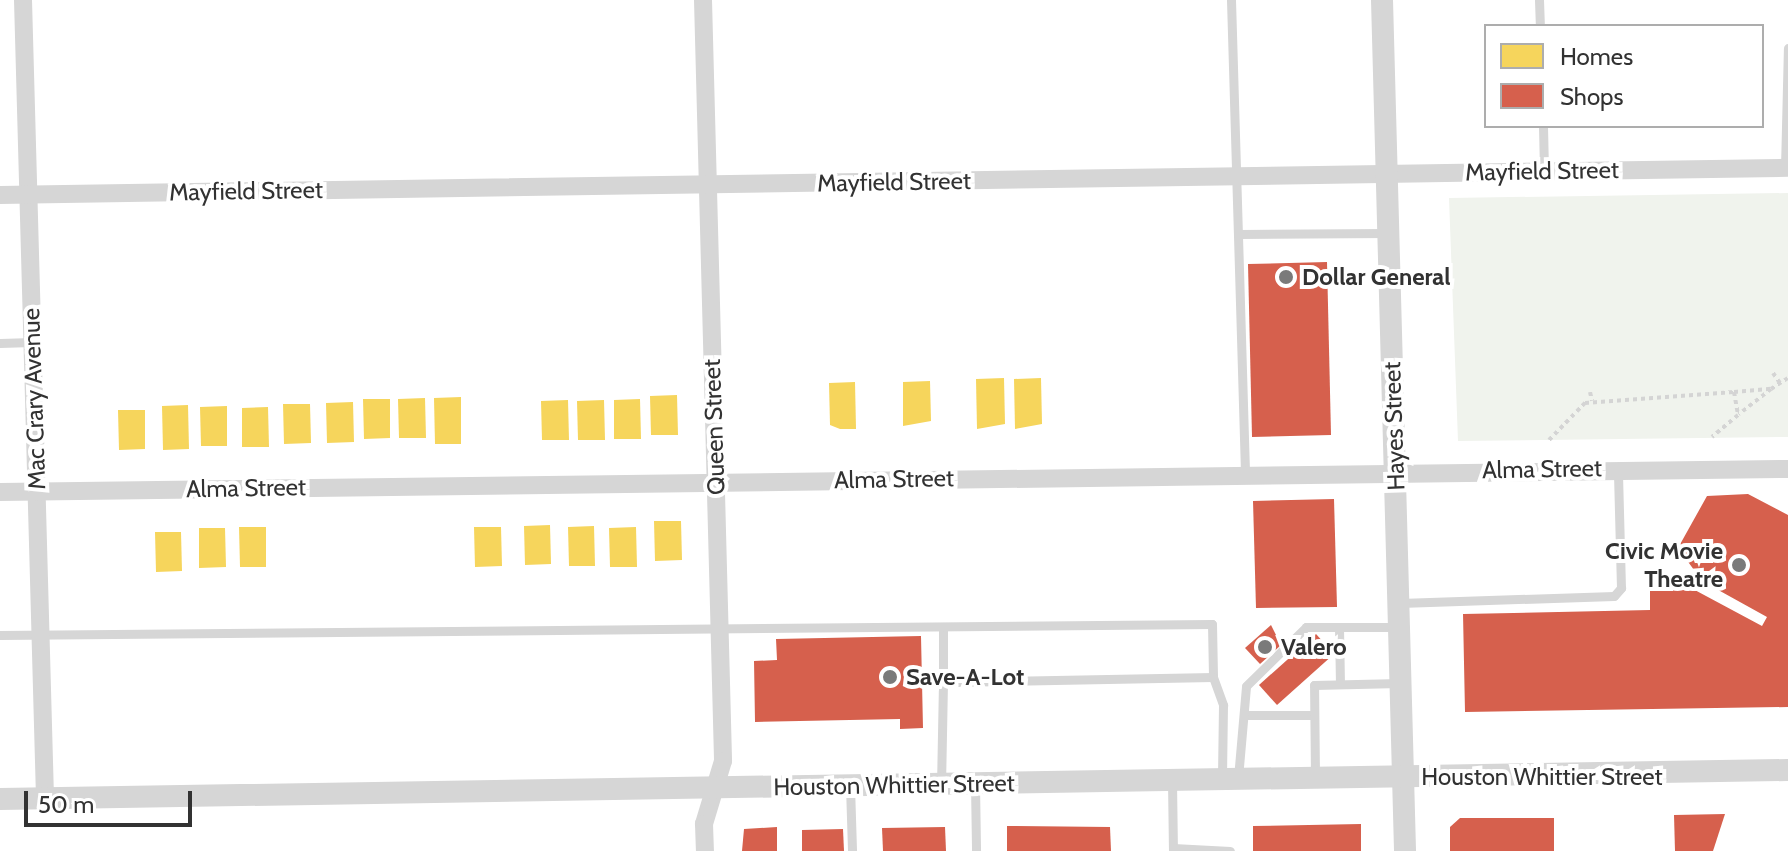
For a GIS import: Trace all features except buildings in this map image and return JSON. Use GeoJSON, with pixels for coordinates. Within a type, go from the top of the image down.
{"type":"FeatureCollection","features":[{"type":"Feature","properties":{"kind":"street","name":"Mac Crary Avenue"},"geometry":{"type":"LineString","coordinates":[[23,0],[45,798]]}},
{"type":"Feature","properties":{"kind":"street","name":"Queen Street"},"geometry":{"type":"LineString","coordinates":[[703,0],[723,761],[713,788],[705,851]]}},
{"type":"Feature","properties":{"kind":"street","name":"Hayes Street"},"geometry":{"type":"LineString","coordinates":[[1382,0],[1405,851]]}},
{"type":"Feature","properties":{"kind":"street","name":"Mayfield Street"},"geometry":{"type":"LineString","coordinates":[[0,195],[1786,168]]}},
{"type":"Feature","properties":{"kind":"street","name":"Alma Street"},"geometry":{"type":"LineString","coordinates":[[0,492],[1618,468],[1788,469]]}},
{"type":"Feature","properties":{"kind":"street","name":"Houston Whittier Street"},"geometry":{"type":"LineString","coordinates":[[0,799],[1788,770]]}},
{"type":"Feature","properties":{"kind":"lane"},"geometry":{"type":"LineString","coordinates":[[1231,0],[1245,474]]}},
{"type":"Feature","properties":{"kind":"lane"},"geometry":{"type":"LineString","coordinates":[[1539,0],[1540,24]]}},
{"type":"Feature","properties":{"kind":"lane"},"geometry":{"type":"LineString","coordinates":[[1786,168],[1788,48]]}},
{"type":"Feature","properties":{"kind":"lane"},"geometry":{"type":"LineString","coordinates":[[1543,128],[1544,171]]}},
{"type":"Feature","properties":{"kind":"lane"},"geometry":{"type":"LineString","coordinates":[[1239,234],[1388,233]]}},
{"type":"Feature","properties":{"kind":"lane"},"geometry":{"type":"LineString","coordinates":[[0,343],[32,342]]}},
{"type":"Feature","properties":{"kind":"lane"},"geometry":{"type":"LineString","coordinates":[[1398,603],[1614,596],[1621,588],[1618,468]]}},
{"type":"Feature","properties":{"kind":"lane"},"geometry":{"type":"LineString","coordinates":[[0,635],[1212,624],[1213,677],[1223,705],[1230,780]]}},
{"type":"Feature","properties":{"kind":"lane"},"geometry":{"type":"LineString","coordinates":[[1247,715],[1246,686],[1306,627],[1399,627]]}},
{"type":"Feature","properties":{"kind":"lane"},"geometry":{"type":"LineString","coordinates":[[1339,627],[1340,684]]}},
{"type":"Feature","properties":{"kind":"lane"},"geometry":{"type":"LineString","coordinates":[[941,785],[943,628]]}},
{"type":"Feature","properties":{"kind":"lane"},"geometry":{"type":"LineString","coordinates":[[943,682],[1213,677]]}},
{"type":"Feature","properties":{"kind":"lane"},"geometry":{"type":"LineString","coordinates":[[1315,779],[1314,685],[1401,683]]}},
{"type":"Feature","properties":{"kind":"lane"},"geometry":{"type":"LineString","coordinates":[[1230,780],[1238,724],[1247,715],[1314,715]]}},
{"type":"Feature","properties":{"kind":"lane"},"geometry":{"type":"LineString","coordinates":[[1172,781],[1173,850],[1230,851]]}},
{"type":"Feature","properties":{"kind":"lane"},"geometry":{"type":"LineString","coordinates":[[975,784],[976,851]]}},
{"type":"Feature","properties":{"kind":"lane"},"geometry":{"type":"LineString","coordinates":[[850,786],[852,851]]}},
{"type":"Feature","properties":{"kind":"path"},"geometry":{"type":"LineString","coordinates":[[1773,373],[1780,383]]}},
{"type":"Feature","properties":{"kind":"path"},"geometry":{"type":"LineString","coordinates":[[1712,437],[1788,378]]}},
{"type":"Feature","properties":{"kind":"path"},"geometry":{"type":"LineString","coordinates":[[1549,440],[1592,401],[1771,389]]}},
{"type":"Feature","properties":{"kind":"path"},"geometry":{"type":"LineString","coordinates":[[1590,392],[1592,401]]}},
{"type":"Feature","properties":{"kind":"path"},"geometry":{"type":"LineString","coordinates":[[1734,392],[1738,415]]}},
{"type":"Feature","properties":{"kind":"shaded area"},"geometry":{"type":"Polygon","coordinates":[[[1788,193],[1788,437],[1458,441],[1449,198],[1788,193]]]}},
{"type":"Feature","properties":{"kind":"place","name":"Dollar General"},"geometry":{"type":"Point","coordinates":[1286,277]}},
{"type":"Feature","properties":{"kind":"place","name":"Civic Movie Theatre"},"geometry":{"type":"Point","coordinates":[1739,565]}},
{"type":"Feature","properties":{"kind":"place","name":"Valero"},"geometry":{"type":"Point","coordinates":[1265,647]}},
{"type":"Feature","properties":{"kind":"place","name":"Save-A-Lot"},"geometry":{"type":"Point","coordinates":[890,677]}}]}
